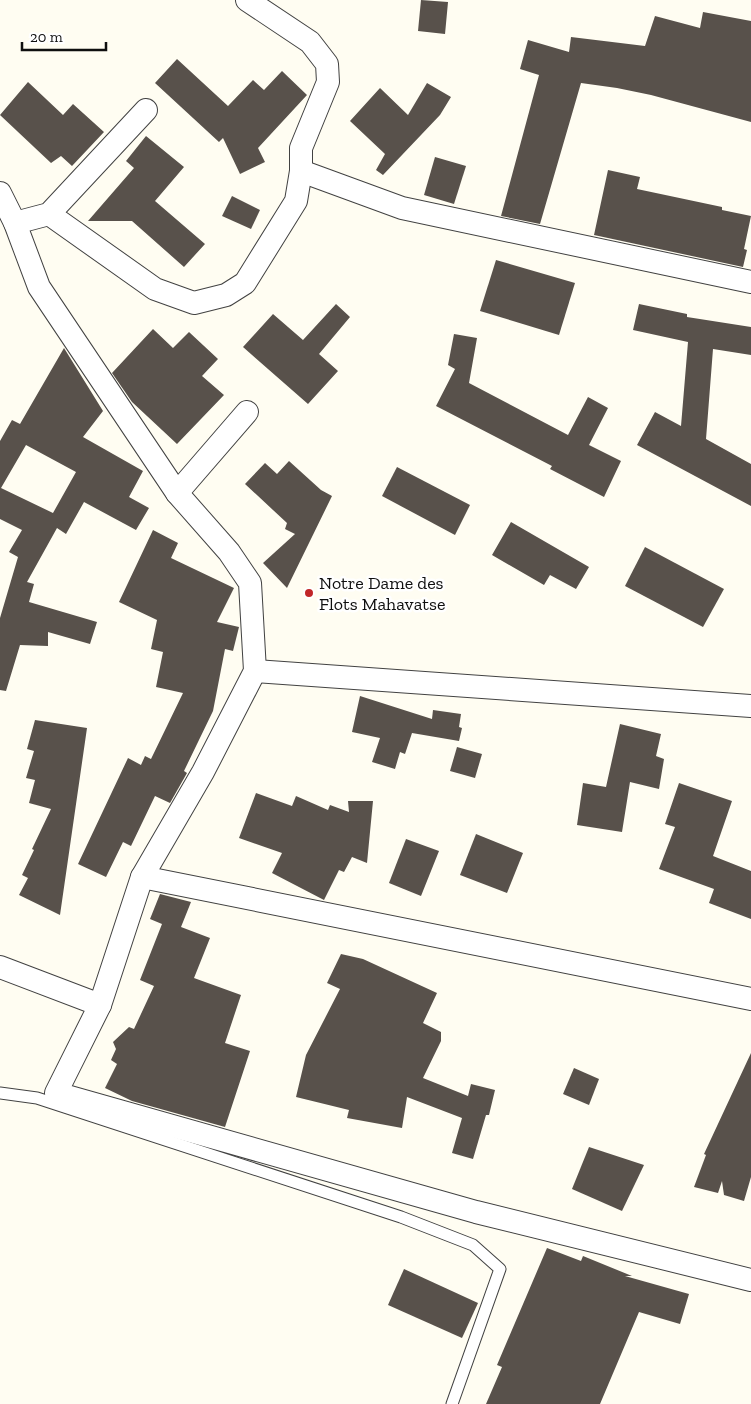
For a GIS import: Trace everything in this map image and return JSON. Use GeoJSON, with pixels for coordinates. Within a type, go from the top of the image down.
{"type":"FeatureCollection","features":[{"type":"Feature","properties":{"kind":"street"},"geometry":{"type":"LineString","coordinates":[[49,214],[155,289],[194,303],[226,295],[245,283],[296,201],[302,171],[301,148],[328,82],[327,64],[310,42],[247,0]]}},
{"type":"Feature","properties":{"kind":"street"},"geometry":{"type":"LineString","coordinates":[[15,223],[49,214],[146,110]]}},
{"type":"Feature","properties":{"kind":"street"},"geometry":{"type":"LineString","coordinates":[[302,171],[402,208],[751,282]]}},
{"type":"Feature","properties":{"kind":"street"},"geometry":{"type":"LineString","coordinates":[[0,192],[15,223],[39,287],[177,494],[229,552],[250,582],[255,671],[203,772],[142,877],[100,1005],[56,1094],[476,1212],[751,1280]]}},
{"type":"Feature","properties":{"kind":"street"},"geometry":{"type":"LineString","coordinates":[[177,494],[247,412]]}},
{"type":"Feature","properties":{"kind":"street"},"geometry":{"type":"LineString","coordinates":[[255,671],[751,706]]}},
{"type":"Feature","properties":{"kind":"street"},"geometry":{"type":"LineString","coordinates":[[142,877],[751,999]]}},
{"type":"Feature","properties":{"kind":"street"},"geometry":{"type":"LineString","coordinates":[[0,967],[100,1005]]}},
{"type":"Feature","properties":{"kind":"lane"},"geometry":{"type":"LineString","coordinates":[[0,1093],[37,1098],[401,1217],[473,1245],[500,1268],[452,1404]]}},
{"type":"Feature","properties":{"kind":"building"},"geometry":{"type":"Polygon","coordinates":[[[421,0],[448,2],[445,34],[418,31],[421,0]]]}},
{"type":"Feature","properties":{"kind":"building"},"geometry":{"type":"Polygon","coordinates":[[[703,12],[751,21],[751,122],[651,95],[581,83],[540,224],[501,216],[539,75],[520,69],[528,40],[569,52],[571,37],[645,46],[655,16],[700,28],[703,12]]]}},
{"type":"Feature","properties":{"kind":"building"},"geometry":{"type":"Polygon","coordinates":[[[177,59],[228,106],[253,80],[264,90],[282,71],[307,95],[258,148],[265,162],[240,174],[223,138],[219,142],[155,83],[177,59]]]}},
{"type":"Feature","properties":{"kind":"building"},"geometry":{"type":"Polygon","coordinates":[[[28,82],[63,115],[73,104],[104,132],[72,166],[61,156],[51,163],[0,115],[28,82]]]}},
{"type":"Feature","properties":{"kind":"building"},"geometry":{"type":"Polygon","coordinates":[[[427,83],[451,97],[440,115],[383,175],[376,170],[385,154],[350,121],[380,88],[408,115],[427,83]]]}},
{"type":"Feature","properties":{"kind":"building"},"geometry":{"type":"Polygon","coordinates":[[[146,136],[184,167],[155,201],[205,244],[184,267],[132,221],[88,221],[134,168],[126,161],[146,136]]]}},
{"type":"Feature","properties":{"kind":"building"},"geometry":{"type":"Polygon","coordinates":[[[435,157],[466,166],[454,204],[424,195],[435,157]]]}},
{"type":"Feature","properties":{"kind":"building"},"geometry":{"type":"Polygon","coordinates":[[[608,170],[640,177],[637,189],[722,207],[722,210],[751,216],[744,249],[747,250],[743,267],[594,235],[608,170]]]}},
{"type":"Feature","properties":{"kind":"building"},"geometry":{"type":"Polygon","coordinates":[[[232,196],[260,210],[251,229],[222,216],[232,196]]]}},
{"type":"Feature","properties":{"kind":"building"},"geometry":{"type":"Polygon","coordinates":[[[496,260],[575,283],[559,335],[480,311],[496,260]]]}},
{"type":"Feature","properties":{"kind":"building"},"geometry":{"type":"Polygon","coordinates":[[[336,304],[350,317],[319,354],[338,371],[308,404],[243,347],[273,314],[303,340],[336,304]]]}},
{"type":"Feature","properties":{"kind":"building"},"geometry":{"type":"Polygon","coordinates":[[[639,304],[687,314],[687,317],[751,327],[751,355],[713,349],[706,439],[751,464],[751,506],[637,445],[655,412],[681,426],[688,342],[633,330],[639,304]]]}},
{"type":"Feature","properties":{"kind":"building"},"geometry":{"type":"Polygon","coordinates":[[[153,329],[173,348],[189,332],[218,359],[202,376],[224,395],[177,444],[132,402],[112,373],[153,329]]]}},
{"type":"Feature","properties":{"kind":"building"},"geometry":{"type":"Polygon","coordinates":[[[454,334],[477,338],[469,383],[568,435],[588,397],[608,408],[589,445],[621,461],[604,497],[550,469],[552,466],[436,406],[455,369],[448,365],[454,334]]]}},
{"type":"Feature","properties":{"kind":"building"},"geometry":{"type":"Polygon","coordinates":[[[64,348],[103,411],[83,437],[143,471],[129,497],[149,508],[136,530],[84,502],[66,534],[57,528],[27,582],[34,584],[29,602],[97,622],[90,644],[48,632],[48,646],[20,645],[6,691],[0,690],[0,618],[18,557],[9,552],[22,530],[0,519],[0,441],[12,420],[20,424],[64,348]],[[26,445],[1,488],[53,513],[76,472],[26,445]]]}},
{"type":"Feature","properties":{"kind":"building"},"geometry":{"type":"Polygon","coordinates":[[[289,461],[321,490],[332,496],[287,588],[263,563],[295,534],[285,529],[287,523],[245,484],[265,463],[277,474],[289,461]]]}},
{"type":"Feature","properties":{"kind":"building"},"geometry":{"type":"Polygon","coordinates":[[[397,467],[470,505],[455,535],[382,496],[397,467]]]}},
{"type":"Feature","properties":{"kind":"building"},"geometry":{"type":"Polygon","coordinates":[[[511,522],[589,567],[576,589],[550,575],[544,585],[492,555],[511,522]]]}},
{"type":"Feature","properties":{"kind":"building"},"geometry":{"type":"Polygon","coordinates":[[[153,530],[178,543],[171,558],[234,588],[217,622],[239,627],[233,651],[225,649],[213,711],[184,771],[187,773],[170,803],[155,796],[131,846],[123,842],[106,877],[78,864],[128,758],[141,765],[145,756],[151,759],[183,693],[156,687],[163,652],[151,649],[157,620],[119,602],[153,530]]]}},
{"type":"Feature","properties":{"kind":"building"},"geometry":{"type":"Polygon","coordinates":[[[645,547],[724,589],[703,627],[625,586],[645,547]]]}},
{"type":"Feature","properties":{"kind":"building"},"geometry":{"type":"Polygon","coordinates":[[[360,696],[432,719],[433,710],[461,714],[459,727],[462,728],[459,741],[412,733],[405,754],[400,752],[395,769],[372,762],[380,738],[352,732],[360,696]]]}},
{"type":"Feature","properties":{"kind":"building"},"geometry":{"type":"Polygon","coordinates":[[[35,720],[87,728],[60,915],[19,895],[28,878],[22,875],[51,809],[29,803],[35,780],[26,778],[34,751],[27,749],[35,720]]]}},
{"type":"Feature","properties":{"kind":"building"},"geometry":{"type":"Polygon","coordinates":[[[620,724],[661,734],[656,756],[664,759],[659,789],[630,782],[622,832],[577,825],[583,783],[606,787],[620,724]]]}},
{"type":"Feature","properties":{"kind":"building"},"geometry":{"type":"Polygon","coordinates":[[[457,747],[482,754],[475,778],[450,771],[457,747]]]}},
{"type":"Feature","properties":{"kind":"building"},"geometry":{"type":"Polygon","coordinates":[[[679,783],[732,801],[713,856],[751,871],[751,919],[709,903],[714,889],[659,869],[675,827],[665,824],[679,783]]]}},
{"type":"Feature","properties":{"kind":"building"},"geometry":{"type":"Polygon","coordinates":[[[256,793],[292,806],[296,796],[328,810],[330,805],[349,812],[348,801],[373,801],[367,863],[352,857],[344,872],[339,870],[324,900],[272,873],[282,853],[239,838],[256,793]]]}},
{"type":"Feature","properties":{"kind":"building"},"geometry":{"type":"Polygon","coordinates":[[[476,834],[523,853],[507,893],[460,875],[476,834]]]}},
{"type":"Feature","properties":{"kind":"building"},"geometry":{"type":"Polygon","coordinates":[[[406,839],[439,851],[421,896],[389,883],[406,839]]]}},
{"type":"Feature","properties":{"kind":"building"},"geometry":{"type":"Polygon","coordinates":[[[160,894],[191,902],[181,927],[210,938],[194,978],[241,995],[225,1043],[250,1051],[225,1127],[132,1101],[105,1088],[117,1064],[111,1060],[116,1049],[113,1042],[129,1027],[134,1029],[154,986],[140,980],[162,924],[150,919],[160,894]]]}},
{"type":"Feature","properties":{"kind":"building"},"geometry":{"type":"Polygon","coordinates":[[[341,954],[363,959],[437,993],[423,1023],[441,1032],[441,1041],[423,1078],[468,1096],[471,1084],[495,1090],[489,1115],[486,1115],[473,1159],[452,1153],[462,1118],[407,1097],[402,1128],[347,1118],[349,1110],[296,1097],[306,1055],[340,989],[327,983],[341,954]]]}},
{"type":"Feature","properties":{"kind":"building"},"geometry":{"type":"Polygon","coordinates":[[[751,1053],[751,1177],[744,1201],[724,1195],[722,1181],[718,1193],[694,1187],[706,1155],[704,1154],[751,1053]]]}},
{"type":"Feature","properties":{"kind":"building"},"geometry":{"type":"Polygon","coordinates":[[[574,1068],[599,1079],[589,1105],[563,1094],[574,1068]]]}},
{"type":"Feature","properties":{"kind":"building"},"geometry":{"type":"Polygon","coordinates":[[[589,1147],[644,1165],[622,1211],[572,1189],[589,1147]]]}},
{"type":"Feature","properties":{"kind":"building"},"geometry":{"type":"Polygon","coordinates":[[[547,1248],[581,1261],[583,1256],[632,1276],[625,1276],[689,1294],[680,1324],[639,1312],[600,1404],[486,1404],[502,1367],[497,1365],[547,1248]]]}},
{"type":"Feature","properties":{"kind":"building"},"geometry":{"type":"Polygon","coordinates":[[[404,1269],[478,1303],[462,1338],[388,1305],[404,1269]]]}},
{"type":"Feature","properties":{"kind":"place","name":"Notre Dame des Flots Mahavatse"},"geometry":{"type":"Point","coordinates":[309,593]}}]}
